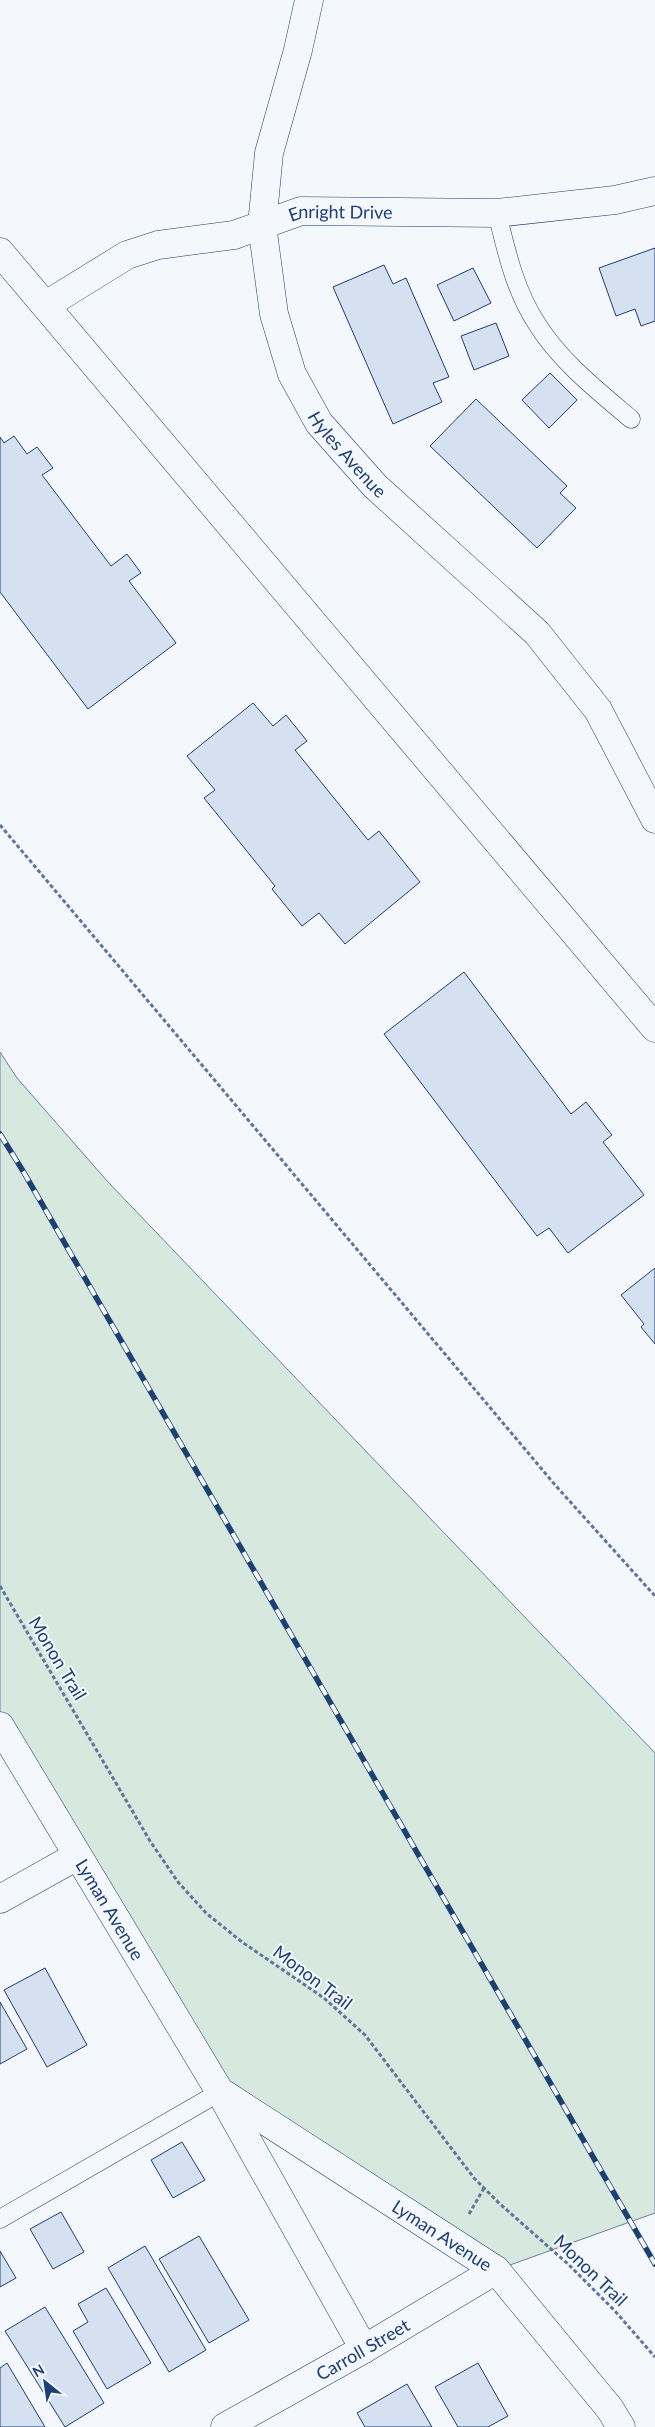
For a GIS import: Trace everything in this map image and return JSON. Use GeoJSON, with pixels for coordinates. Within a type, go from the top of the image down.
{"type":"FeatureCollection","features":[{"type":"Feature","properties":{"kind":"street","name":"Hyles Avenue"},"geometry":{"type":"LineString","coordinates":[[309,0],[298,50],[269,153],[262,225],[274,314],[292,374],[319,422],[375,486],[537,633],[598,710],[655,819]]}},
{"type":"Feature","properties":{"kind":"street","name":"Enright Drive"},"geometry":{"type":"LineString","coordinates":[[46,306],[128,255],[158,245],[234,235],[301,211],[497,213],[615,200],[655,191]]}},
{"type":"Feature","properties":{"kind":"street"},"geometry":{"type":"LineString","coordinates":[[0,252],[655,1028]]}},
{"type":"Feature","properties":{"kind":"street","name":"Lyman Avenue"},"geometry":{"type":"LineString","coordinates":[[0,1726],[76,1856],[220,2092],[364,2349]]}},
{"type":"Feature","properties":{"kind":"street"},"geometry":{"type":"LineString","coordinates":[[0,1899],[76,1856]]}},
{"type":"Feature","properties":{"kind":"street","name":"Lyman Avenue"},"geometry":{"type":"LineString","coordinates":[[220,2092],[496,2270],[610,2409],[621,2427]]}},
{"type":"Feature","properties":{"kind":"street","name":"Carroll Street"},"geometry":{"type":"LineString","coordinates":[[225,2427],[364,2349],[496,2270]]}},
{"type":"Feature","properties":{"kind":"lane"},"geometry":{"type":"LineString","coordinates":[[497,213],[509,264],[536,324],[579,374],[631,419]]}},
{"type":"Feature","properties":{"kind":"lane"},"geometry":{"type":"LineString","coordinates":[[0,2219],[220,2092]]}},
{"type":"Feature","properties":{"kind":"path"},"geometry":{"type":"LineString","coordinates":[[0,825],[556,1486],[655,1596]]}},
{"type":"Feature","properties":{"kind":"path","name":"Monon Trail"},"geometry":{"type":"LineString","coordinates":[[0,1586],[150,1841],[178,1882],[206,1913],[242,1942],[324,1998],[365,2035],[474,2178],[500,2204],[568,2264],[615,2311],[655,2356]]}},
{"type":"Feature","properties":{"kind":"shaded area"},"geometry":{"type":"Polygon","coordinates":[[[0,1052],[17,1078],[108,1182],[655,1753],[655,2213],[496,2270],[220,2092],[0,1718],[0,1052]]]}},
{"type":"Feature","properties":{"kind":"building"},"geometry":{"type":"Polygon","coordinates":[[[655,248],[655,321],[641,326],[635,309],[616,316],[599,268],[655,248]]]}},
{"type":"Feature","properties":{"kind":"building"},"geometry":{"type":"Polygon","coordinates":[[[384,265],[393,284],[406,278],[449,377],[433,383],[442,402],[393,424],[333,287],[384,265]]]}},
{"type":"Feature","properties":{"kind":"building"},"geometry":{"type":"Polygon","coordinates":[[[473,268],[491,303],[454,321],[437,285],[473,268]]]}},
{"type":"Feature","properties":{"kind":"building"},"geometry":{"type":"Polygon","coordinates":[[[496,323],[509,356],[474,370],[461,336],[496,323]]]}},
{"type":"Feature","properties":{"kind":"building"},"geometry":{"type":"Polygon","coordinates":[[[550,373],[577,400],[549,428],[522,400],[550,373]]]}},
{"type":"Feature","properties":{"kind":"building"},"geometry":{"type":"Polygon","coordinates":[[[476,399],[567,486],[560,493],[576,508],[537,548],[430,446],[476,399]]]}},
{"type":"Feature","properties":{"kind":"building"},"geometry":{"type":"Polygon","coordinates":[[[14,436],[27,454],[37,447],[53,468],[42,475],[111,566],[127,554],[141,573],[129,581],[176,643],[88,709],[0,592],[0,437],[4,443],[14,436]]]}},
{"type":"Feature","properties":{"kind":"building"},"geometry":{"type":"Polygon","coordinates":[[[253,703],[273,726],[286,715],[307,741],[295,750],[368,840],[379,831],[420,882],[345,944],[319,913],[302,926],[272,889],[275,886],[204,798],[215,790],[187,756],[253,703]]]}},
{"type":"Feature","properties":{"kind":"building"},"geometry":{"type":"Polygon","coordinates":[[[464,972],[571,1114],[586,1102],[612,1135],[603,1142],[644,1195],[568,1253],[549,1228],[537,1236],[384,1034],[464,972]]]}},
{"type":"Feature","properties":{"kind":"building"},"geometry":{"type":"Polygon","coordinates":[[[655,1268],[655,1344],[641,1327],[644,1324],[621,1295],[655,1268]]]}},
{"type":"Feature","properties":{"kind":"building"},"geometry":{"type":"Polygon","coordinates":[[[45,1968],[87,2045],[47,2067],[4,1990],[45,1968]]]}},
{"type":"Feature","properties":{"kind":"building"},"geometry":{"type":"Polygon","coordinates":[[[0,2002],[27,2049],[0,2064],[0,2002]]]}},
{"type":"Feature","properties":{"kind":"building"},"geometry":{"type":"Polygon","coordinates":[[[182,2142],[205,2180],[173,2198],[151,2160],[182,2142]]]}},
{"type":"Feature","properties":{"kind":"building"},"geometry":{"type":"Polygon","coordinates":[[[61,2212],[84,2252],[53,2269],[30,2229],[61,2212]]]}},
{"type":"Feature","properties":{"kind":"building"},"geometry":{"type":"Polygon","coordinates":[[[199,2236],[249,2320],[209,2343],[159,2259],[199,2236]]]}},
{"type":"Feature","properties":{"kind":"building"},"geometry":{"type":"Polygon","coordinates":[[[145,2246],[206,2350],[169,2372],[108,2268],[145,2246]]]}},
{"type":"Feature","properties":{"kind":"building"},"geometry":{"type":"Polygon","coordinates":[[[0,2251],[16,2278],[0,2287],[0,2251]]]}},
{"type":"Feature","properties":{"kind":"building"},"geometry":{"type":"Polygon","coordinates":[[[106,2288],[151,2363],[107,2389],[73,2331],[88,2322],[78,2304],[106,2288]]]}},
{"type":"Feature","properties":{"kind":"building"},"geometry":{"type":"Polygon","coordinates":[[[45,2307],[104,2403],[65,2427],[5,2331],[45,2307]]]}},
{"type":"Feature","properties":{"kind":"building"},"geometry":{"type":"Polygon","coordinates":[[[7,2363],[45,2427],[0,2427],[0,2368],[7,2363]]]}},
{"type":"Feature","properties":{"kind":"building"},"geometry":{"type":"Polygon","coordinates":[[[478,2363],[508,2416],[488,2427],[458,2427],[435,2387],[478,2363]]]}},
{"type":"Feature","properties":{"kind":"building"},"geometry":{"type":"Polygon","coordinates":[[[407,2384],[432,2427],[365,2427],[357,2413],[407,2384]]]}},
{"type":"Feature","properties":{"kind":"railway"},"geometry":{"type":"LineString","coordinates":[[0,1134],[655,2264]]}}]}
